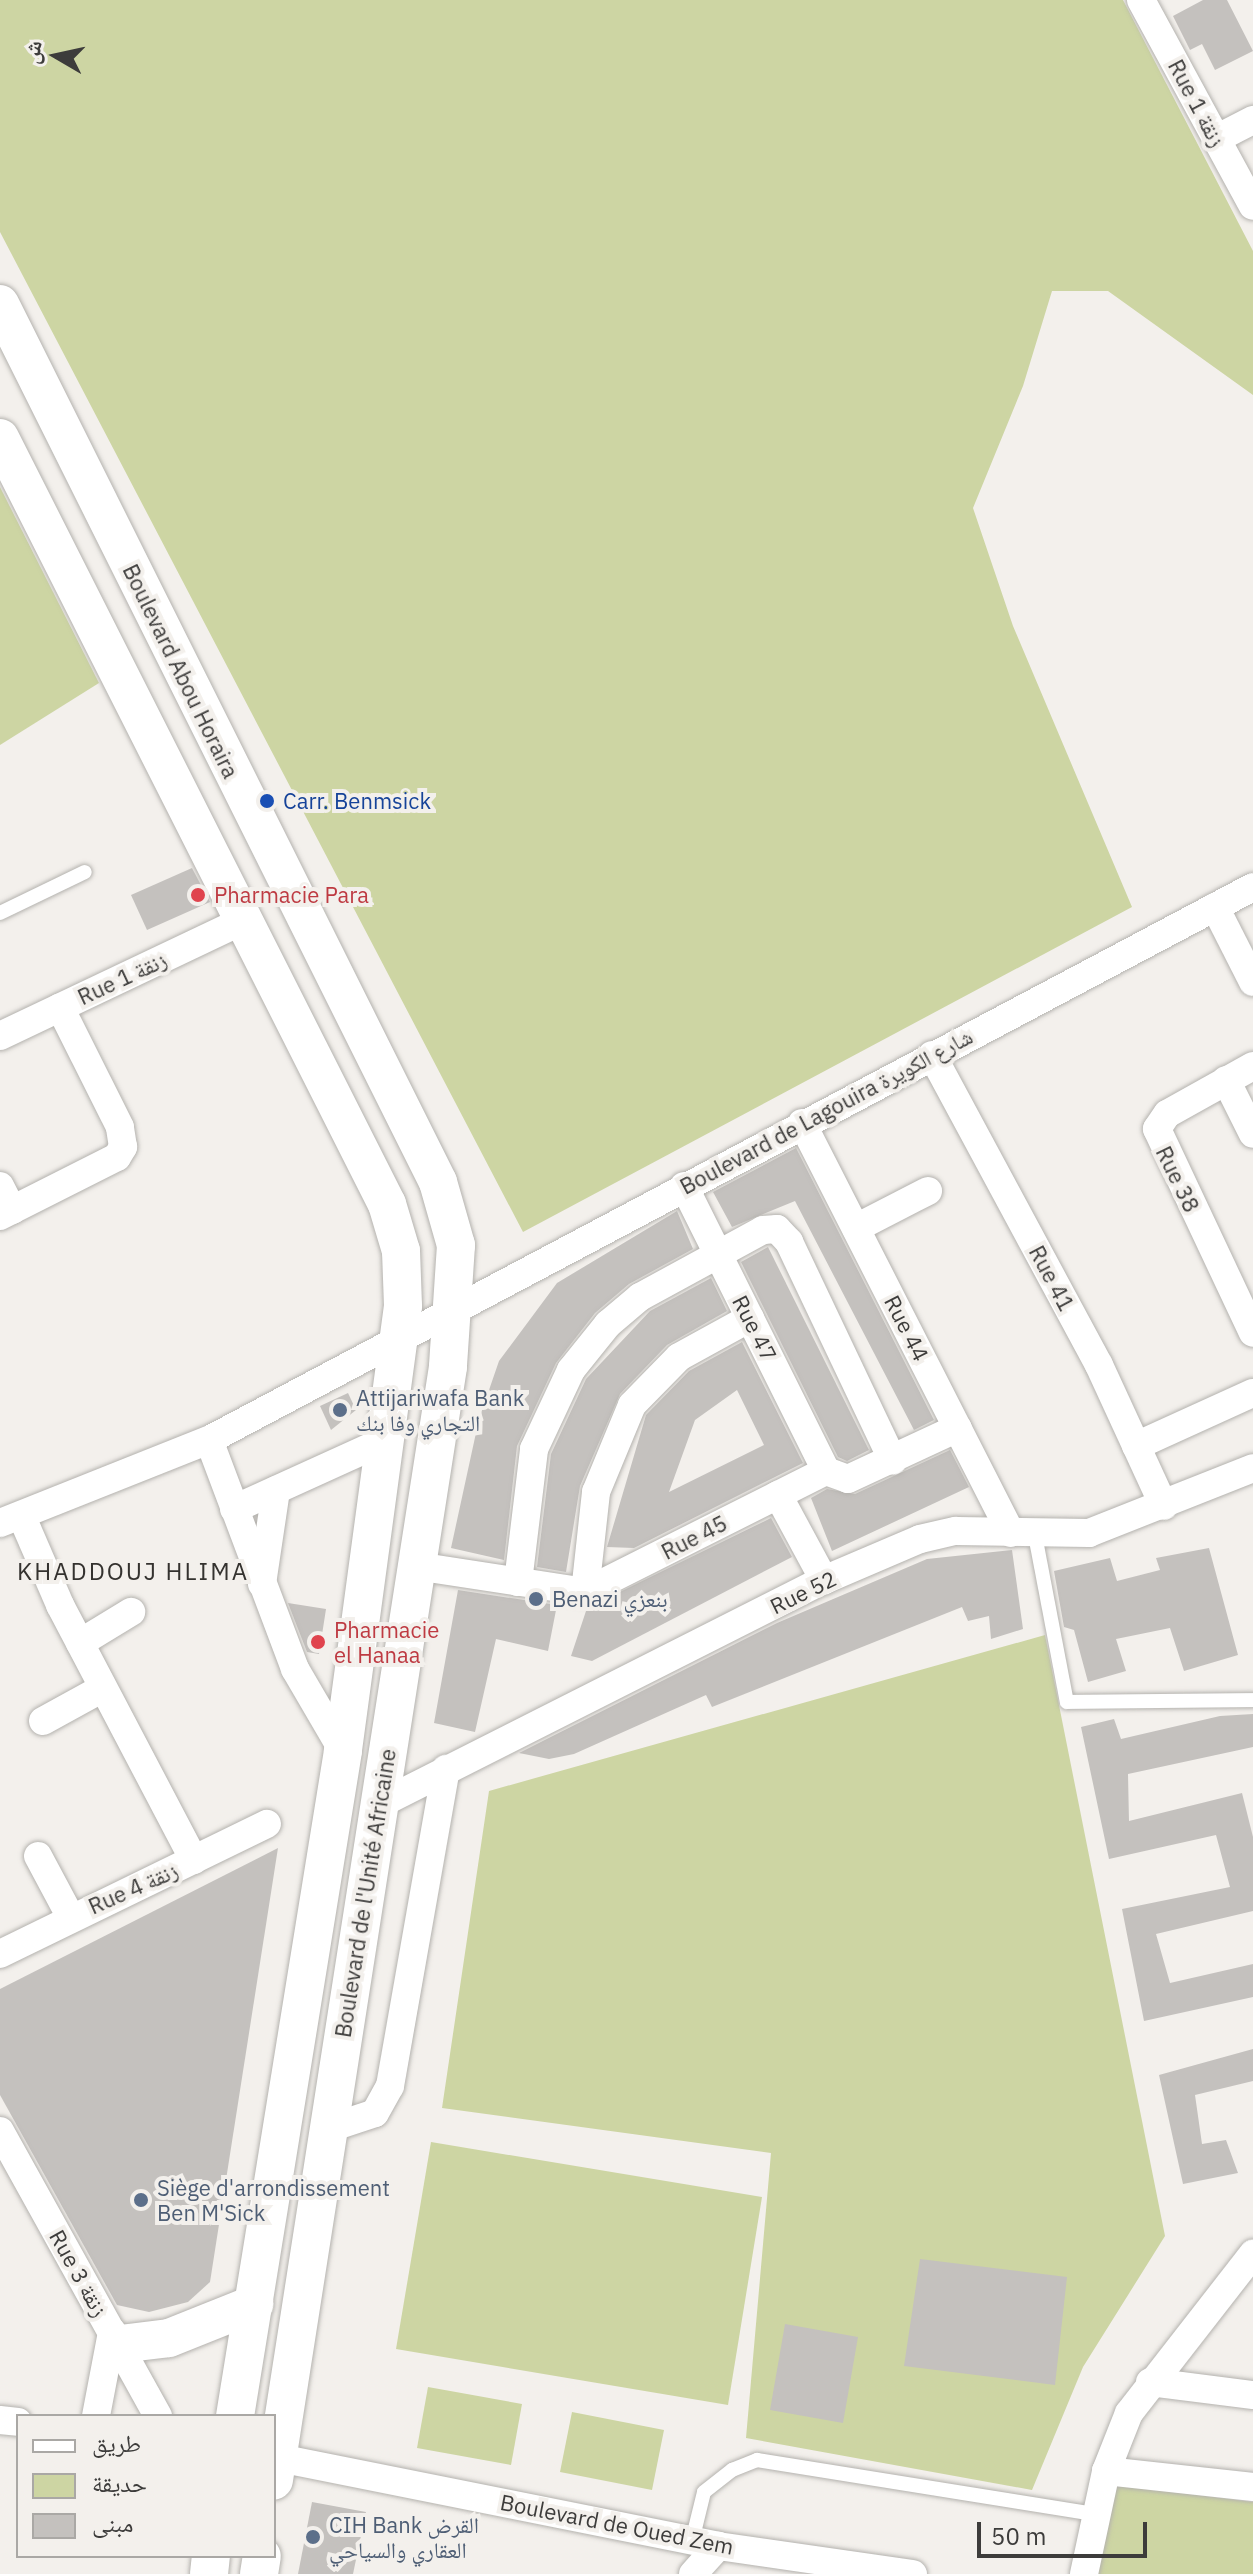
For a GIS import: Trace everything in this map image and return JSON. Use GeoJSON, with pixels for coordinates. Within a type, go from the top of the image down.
{"type":"FeatureCollection","features":[{"type":"Feature","properties":{"kind":"main road","name":"Boulevard Abou Horaira"},"geometry":{"type":"LineString","coordinates":[[0,304],[438,1182],[456,1245],[456,1305]]}},
{"type":"Feature","properties":{"kind":"main road"},"geometry":{"type":"LineString","coordinates":[[0,438],[394,1223],[404,1289],[398,1335]]}},
{"type":"Feature","properties":{"kind":"main road","name":"Boulevard de l'Unité Africaine"},"geometry":{"type":"LineString","coordinates":[[276,2459],[456,1305]]}},
{"type":"Feature","properties":{"kind":"main road","name":"Boulevard de l'Unité Africaine"},"geometry":{"type":"LineString","coordinates":[[235,2414],[343,1751],[398,1335]]}},
{"type":"Feature","properties":{"kind":"main road"},"geometry":{"type":"LineString","coordinates":[[116,2338],[180,2335],[254,2304]]}},
{"type":"Feature","properties":{"kind":"street","name":"Rue 1 زنقة"},"geometry":{"type":"LineString","coordinates":[[1141,0],[1253,206]]}},
{"type":"Feature","properties":{"kind":"street"},"geometry":{"type":"LineString","coordinates":[[1216,139],[1253,120]]}},
{"type":"Feature","properties":{"kind":"street","name":"Boulevard de Lagouira شارع الكويرة"},"geometry":{"type":"LineString","coordinates":[[11,1520],[209,1440],[398,1335],[1253,887]]}},
{"type":"Feature","properties":{"kind":"street"},"geometry":{"type":"LineString","coordinates":[[1215,907],[1253,982]]}},
{"type":"Feature","properties":{"kind":"street","name":"Rue 1 زنقة"},"geometry":{"type":"LineString","coordinates":[[0,1036],[244,920]]}},
{"type":"Feature","properties":{"kind":"street"},"geometry":{"type":"LineString","coordinates":[[4,1204],[117,1157],[123,1147],[120,1127],[60,1007]]}},
{"type":"Feature","properties":{"kind":"street","name":"Rue 41"},"geometry":{"type":"LineString","coordinates":[[932,1055],[1136,1446],[1164,1506]]}},
{"type":"Feature","properties":{"kind":"street","name":"Rue 38"},"geometry":{"type":"LineString","coordinates":[[1253,1066],[1167,1114],[1157,1129],[1253,1333]]}},
{"type":"Feature","properties":{"kind":"street"},"geometry":{"type":"LineString","coordinates":[[1226,1080],[1253,1134]]}},
{"type":"Feature","properties":{"kind":"street","name":"Rue 44"},"geometry":{"type":"LineString","coordinates":[[802,1123],[958,1428],[1023,1534]]}},
{"type":"Feature","properties":{"kind":"street","name":"Rue 47"},"geometry":{"type":"LineString","coordinates":[[684,1186],[826,1471]]}},
{"type":"Feature","properties":{"kind":"street"},"geometry":{"type":"LineString","coordinates":[[856,1228],[928,1191]]}},
{"type":"Feature","properties":{"kind":"street"},"geometry":{"type":"LineString","coordinates":[[518,1582],[529,1472],[558,1391],[608,1324],[717,1252],[763,1230],[784,1233],[893,1461]]}},
{"type":"Feature","properties":{"kind":"street"},"geometry":{"type":"LineString","coordinates":[[416,1566],[585,1592],[594,1502],[624,1419],[666,1367],[750,1318]]}},
{"type":"Feature","properties":{"kind":"street"},"geometry":{"type":"LineString","coordinates":[[1136,1446],[1253,1393]]}},
{"type":"Feature","properties":{"kind":"street","name":"Rue 45"},"geometry":{"type":"LineString","coordinates":[[585,1592],[826,1471],[848,1479],[893,1461],[958,1428]]}},
{"type":"Feature","properties":{"kind":"street"},"geometry":{"type":"LineString","coordinates":[[209,1440],[262,1590],[295,1669],[343,1751]]}},
{"type":"Feature","properties":{"kind":"street"},"geometry":{"type":"LineString","coordinates":[[234,1509],[382,1442]]}},
{"type":"Feature","properties":{"kind":"street","name":"Rue 52"},"geometry":{"type":"LineString","coordinates":[[378,1805],[824,1580],[937,1534],[1089,1533],[1164,1506],[1253,1468]]}},
{"type":"Feature","properties":{"kind":"street"},"geometry":{"type":"LineString","coordinates":[[262,1590],[276,1490]]}},
{"type":"Feature","properties":{"kind":"street"},"geometry":{"type":"LineString","coordinates":[[778,1495],[824,1580]]}},
{"type":"Feature","properties":{"kind":"street"},"geometry":{"type":"LineString","coordinates":[[11,1520],[80,1643],[194,1860]]}},
{"type":"Feature","properties":{"kind":"street"},"geometry":{"type":"LineString","coordinates":[[80,1643],[131,1612]]}},
{"type":"Feature","properties":{"kind":"street"},"geometry":{"type":"LineString","coordinates":[[43,1721],[103,1688]]}},
{"type":"Feature","properties":{"kind":"street"},"geometry":{"type":"LineString","coordinates":[[330,2128],[375,2113],[390,2086],[446,1769]]}},
{"type":"Feature","properties":{"kind":"street","name":"Rue 4 زنقة"},"geometry":{"type":"LineString","coordinates":[[0,1954],[70,1916],[267,1824]]}},
{"type":"Feature","properties":{"kind":"street"},"geometry":{"type":"LineString","coordinates":[[38,1856],[70,1916]]}},
{"type":"Feature","properties":{"kind":"street","name":"Rue 3 زنقة"},"geometry":{"type":"LineString","coordinates":[[0,2131],[157,2414]]}},
{"type":"Feature","properties":{"kind":"street"},"geometry":{"type":"LineString","coordinates":[[1084,2574],[1106,2471],[1129,2413],[1150,2382],[1253,2254]]}},
{"type":"Feature","properties":{"kind":"street"},"geometry":{"type":"LineString","coordinates":[[97,2414],[116,2338]]}},
{"type":"Feature","properties":{"kind":"street"},"geometry":{"type":"LineString","coordinates":[[1150,2382],[1253,2395]]}},
{"type":"Feature","properties":{"kind":"street","name":"Boulevard de Oued Zem"},"geometry":{"type":"LineString","coordinates":[[276,2465],[705,2543],[783,2563],[913,2574]]}},
{"type":"Feature","properties":{"kind":"street"},"geometry":{"type":"LineString","coordinates":[[1106,2471],[1253,2487]]}},
{"type":"Feature","properties":{"kind":"street"},"geometry":{"type":"LineString","coordinates":[[693,2574],[705,2543]]}},
{"type":"Feature","properties":{"kind":"lane"},"geometry":{"type":"LineString","coordinates":[[0,913],[85,872]]}},
{"type":"Feature","properties":{"kind":"lane"},"geometry":{"type":"LineString","coordinates":[[1023,1534],[1067,1702],[1253,1700]]}},
{"type":"Feature","properties":{"kind":"lane"},"geometry":{"type":"LineString","coordinates":[[705,2543],[704,2492],[732,2470],[757,2460],[1096,2514]]}},
{"type":"Feature","properties":{"kind":"green space"},"geometry":{"type":"Polygon","coordinates":[[[0,0],[1123,0],[1253,251],[1253,395],[1108,291],[1052,291],[1023,386],[973,508],[1013,626],[1132,907],[523,1232],[0,232],[0,0]]]}},
{"type":"Feature","properties":{"kind":"green space"},"geometry":{"type":"Polygon","coordinates":[[[0,487],[99,683],[0,745],[0,487]]]}},
{"type":"Feature","properties":{"kind":"green space"},"geometry":{"type":"Polygon","coordinates":[[[1045,1635],[1165,2236],[1083,2367],[1032,2490],[746,2438],[771,2153],[442,2108],[489,1791],[1045,1635]]]}},
{"type":"Feature","properties":{"kind":"green space"},"geometry":{"type":"Polygon","coordinates":[[[431,2142],[762,2197],[728,2405],[396,2349],[431,2142]]]}},
{"type":"Feature","properties":{"kind":"green space"},"geometry":{"type":"Polygon","coordinates":[[[428,2387],[522,2404],[511,2465],[417,2448],[428,2387]]]}},
{"type":"Feature","properties":{"kind":"green space"},"geometry":{"type":"Polygon","coordinates":[[[572,2412],[664,2430],[652,2490],[560,2472],[572,2412]]]}},
{"type":"Feature","properties":{"kind":"green space"},"geometry":{"type":"Polygon","coordinates":[[[1109,2484],[1253,2502],[1253,2574],[1088,2574],[1109,2484]]]}},
{"type":"Feature","properties":{"kind":"building"},"geometry":{"type":"Polygon","coordinates":[[[1203,0],[1227,0],[1253,51],[1215,70],[1202,44],[1190,50],[1173,16],[1203,0]]]}},
{"type":"Feature","properties":{"kind":"building"},"geometry":{"type":"Polygon","coordinates":[[[192,868],[210,902],[147,930],[131,895],[192,868]]]}},
{"type":"Feature","properties":{"kind":"building"},"geometry":{"type":"Polygon","coordinates":[[[796,1148],[934,1420],[914,1430],[795,1201],[732,1227],[713,1192],[796,1148]]]}},
{"type":"Feature","properties":{"kind":"building"},"geometry":{"type":"Polygon","coordinates":[[[677,1211],[693,1249],[629,1284],[595,1313],[556,1363],[517,1446],[504,1560],[451,1548],[479,1419],[499,1361],[557,1283],[677,1211]]]}},
{"type":"Feature","properties":{"kind":"building"},"geometry":{"type":"Polygon","coordinates":[[[768,1247],[869,1450],[847,1461],[838,1457],[741,1262],[768,1247]]]}},
{"type":"Feature","properties":{"kind":"building"},"geometry":{"type":"Polygon","coordinates":[[[711,1278],[727,1311],[667,1345],[620,1394],[580,1486],[566,1572],[537,1567],[551,1454],[586,1379],[650,1311],[711,1278]]]}},
{"type":"Feature","properties":{"kind":"building"},"geometry":{"type":"Polygon","coordinates":[[[742,1342],[803,1463],[634,1548],[607,1547],[646,1415],[689,1371],[742,1342]],[[737,1390],[695,1420],[669,1492],[764,1445],[737,1390]]]}},
{"type":"Feature","properties":{"kind":"building"},"geometry":{"type":"Polygon","coordinates":[[[348,1393],[356,1410],[331,1430],[320,1406],[348,1393]]]}},
{"type":"Feature","properties":{"kind":"building"},"geometry":{"type":"Polygon","coordinates":[[[950,1450],[969,1487],[832,1551],[811,1498],[827,1489],[855,1494],[950,1450]]]}},
{"type":"Feature","properties":{"kind":"building"},"geometry":{"type":"Polygon","coordinates":[[[771,1518],[792,1557],[592,1661],[571,1656],[587,1608],[771,1518]]]}},
{"type":"Feature","properties":{"kind":"building"},"geometry":{"type":"Polygon","coordinates":[[[1209,1548],[1238,1655],[1184,1671],[1170,1628],[1116,1639],[1126,1671],[1088,1682],[1074,1630],[1064,1627],[1054,1571],[1110,1558],[1117,1581],[1160,1570],[1156,1558],[1209,1548]]]}},
{"type":"Feature","properties":{"kind":"building"},"geometry":{"type":"Polygon","coordinates":[[[1012,1550],[1023,1629],[991,1639],[989,1616],[968,1621],[962,1607],[712,1707],[706,1695],[574,1754],[549,1759],[519,1753],[777,1623],[927,1559],[1012,1550]]]}},
{"type":"Feature","properties":{"kind":"building"},"geometry":{"type":"Polygon","coordinates":[[[458,1590],[557,1605],[548,1651],[496,1639],[475,1732],[434,1723],[458,1590]]]}},
{"type":"Feature","properties":{"kind":"building"},"geometry":{"type":"Polygon","coordinates":[[[288,1603],[326,1609],[319,1654],[307,1652],[288,1603]]]}},
{"type":"Feature","properties":{"kind":"building"},"geometry":{"type":"Polygon","coordinates":[[[1253,1714],[1253,1747],[1128,1774],[1129,1821],[1242,1793],[1253,1837],[1253,1911],[1156,1934],[1170,1983],[1253,1964],[1253,1997],[1144,2021],[1122,1909],[1230,1887],[1216,1835],[1109,1859],[1081,1727],[1114,1719],[1121,1739],[1220,1716],[1253,1714]]]}},
{"type":"Feature","properties":{"kind":"building"},"geometry":{"type":"Polygon","coordinates":[[[278,1848],[210,2282],[188,2302],[149,2312],[117,2305],[0,2095],[0,1989],[278,1848]]]}},
{"type":"Feature","properties":{"kind":"building"},"geometry":{"type":"Polygon","coordinates":[[[1253,2049],[1253,2081],[1195,2095],[1202,2144],[1226,2140],[1238,2173],[1183,2184],[1159,2075],[1253,2049]]]}},
{"type":"Feature","properties":{"kind":"building"},"geometry":{"type":"Polygon","coordinates":[[[920,2259],[1067,2277],[1055,2385],[904,2366],[920,2259]]]}},
{"type":"Feature","properties":{"kind":"building"},"geometry":{"type":"Polygon","coordinates":[[[785,2324],[858,2337],[843,2423],[770,2410],[785,2324]]]}},
{"type":"Feature","properties":{"kind":"building"},"geometry":{"type":"Polygon","coordinates":[[[312,2502],[366,2512],[353,2574],[298,2574],[312,2502]]]}},
{"type":"Feature","properties":{"kind":"place","name":"Carr. Benmsick"},"geometry":{"type":"Point","coordinates":[267,801]}},
{"type":"Feature","properties":{"kind":"place","name":"Pharmacie Para"},"geometry":{"type":"Point","coordinates":[198,895]}},
{"type":"Feature","properties":{"kind":"place","name":"Attijariwafa Bank التجاري وفا بنك"},"geometry":{"type":"Point","coordinates":[340,1410]}},
{"type":"Feature","properties":{"kind":"place","name":"Benazi بنعزي"},"geometry":{"type":"Point","coordinates":[536,1599]}},
{"type":"Feature","properties":{"kind":"place","name":"Pharmacie el Hanaa"},"geometry":{"type":"Point","coordinates":[318,1642]}},
{"type":"Feature","properties":{"kind":"place","name":"Siège d'arrondissement Ben M'Sick"},"geometry":{"type":"Point","coordinates":[141,2200]}},
{"type":"Feature","properties":{"kind":"place","name":"CIH Bank القرض العقاري والسياحي"},"geometry":{"type":"Point","coordinates":[313,2537]}},
{"type":"Feature","properties":{"kind":"district","name":"KHADDOUJ HLIMA"},"geometry":{"type":"Point","coordinates":[133,1572]}}]}
